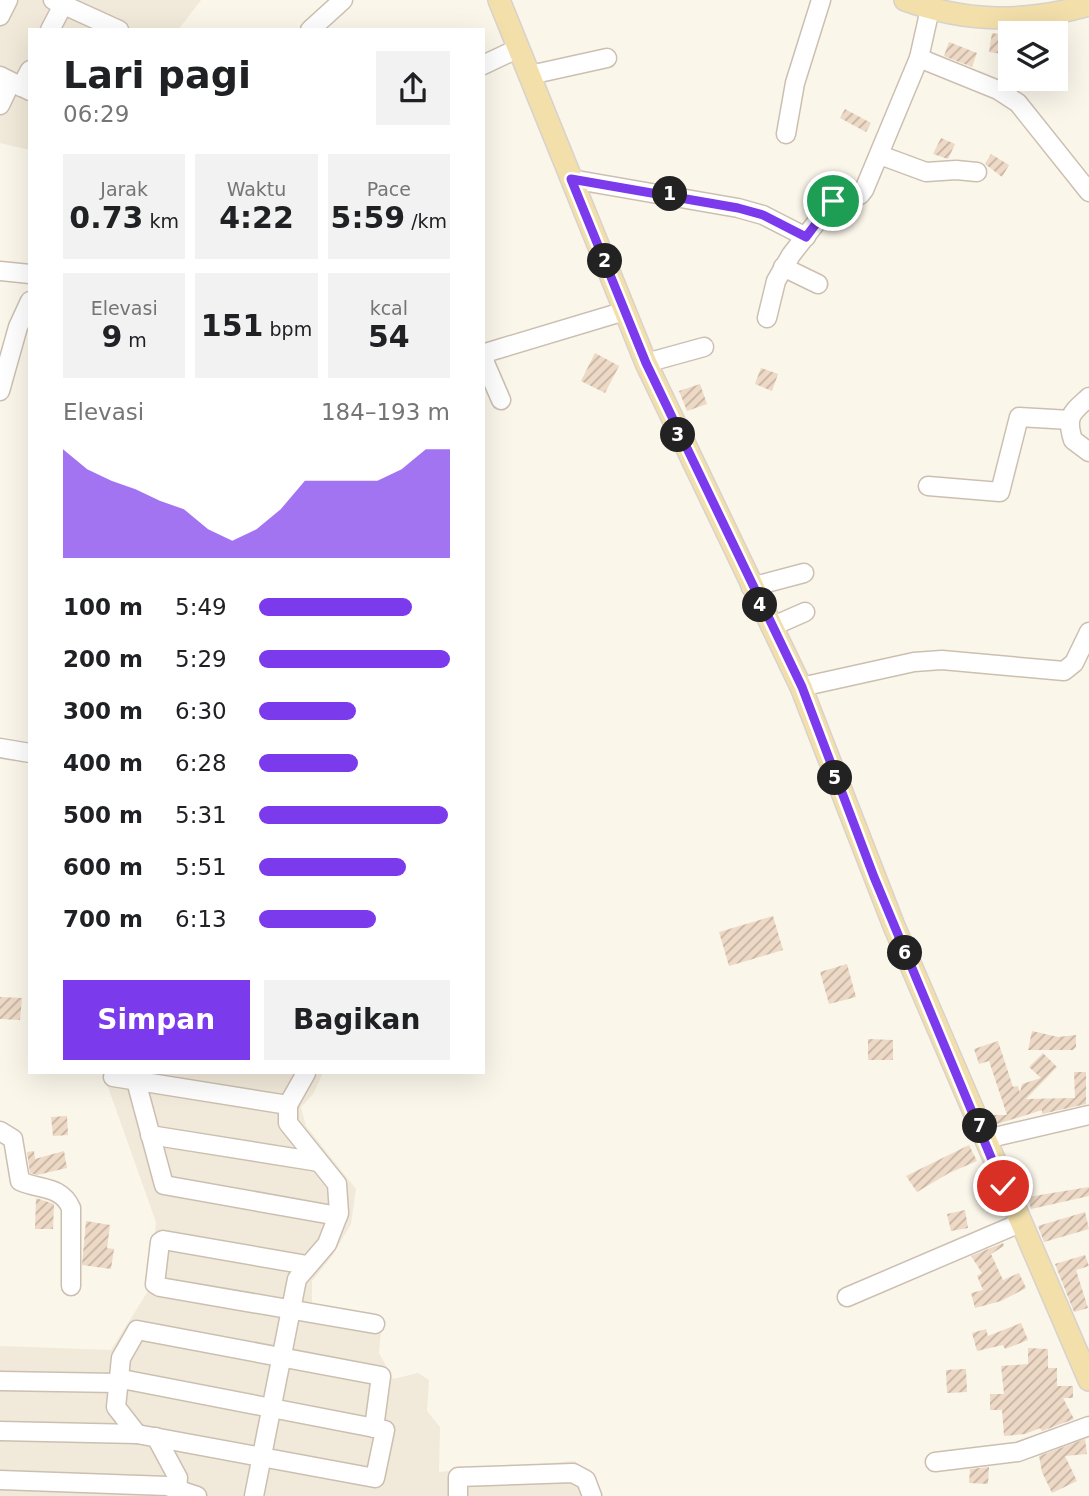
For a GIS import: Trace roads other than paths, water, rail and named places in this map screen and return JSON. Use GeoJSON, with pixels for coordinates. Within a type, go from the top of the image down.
{"type":"FeatureCollection","features":[{"type":"Feature","properties":{"kind":"main road"},"geometry":{"type":"LineString","coordinates":[[499,0],[646,363],[751,587],[802,687],[879,890],[1020,1223],[1089,1378]]}},
{"type":"Feature","properties":{"kind":"main road"},"geometry":{"type":"LineString","coordinates":[[905,0],[930,9],[977,19],[1013,19],[1089,5]]}},
{"type":"Feature","properties":{"kind":"street"},"geometry":{"type":"LineString","coordinates":[[0,16],[8,0]]}},
{"type":"Feature","properties":{"kind":"street"},"geometry":{"type":"LineString","coordinates":[[312,28],[343,0]]}},
{"type":"Feature","properties":{"kind":"street"},"geometry":{"type":"LineString","coordinates":[[786,134],[795,83],[821,0]]}},
{"type":"Feature","properties":{"kind":"street"},"geometry":{"type":"LineString","coordinates":[[51,28],[58,3],[115,28]]}},
{"type":"Feature","properties":{"kind":"street"},"geometry":{"type":"LineString","coordinates":[[767,318],[771,295],[783,267],[833,201],[860,195],[864,190],[919,58],[930,9]]}},
{"type":"Feature","properties":{"kind":"street"},"geometry":{"type":"LineString","coordinates":[[485,64],[519,48]]}},
{"type":"Feature","properties":{"kind":"street"},"geometry":{"type":"LineString","coordinates":[[530,75],[607,58]]}},
{"type":"Feature","properties":{"kind":"street"},"geometry":{"type":"LineString","coordinates":[[919,58],[998,90],[1018,103],[1089,192]]}},
{"type":"Feature","properties":{"kind":"street"},"geometry":{"type":"LineString","coordinates":[[0,105],[16,84]]}},
{"type":"Feature","properties":{"kind":"street"},"geometry":{"type":"LineString","coordinates":[[880,155],[926,172],[977,172]]}},
{"type":"Feature","properties":{"kind":"street"},"geometry":{"type":"LineString","coordinates":[[571,179],[738,208],[763,215],[806,237]]}},
{"type":"Feature","properties":{"kind":"street"},"geometry":{"type":"LineString","coordinates":[[783,267],[817,284]]}},
{"type":"Feature","properties":{"kind":"street"},"geometry":{"type":"LineString","coordinates":[[0,271],[28,274]]}},
{"type":"Feature","properties":{"kind":"street"},"geometry":{"type":"LineString","coordinates":[[0,391],[15,335],[28,306]]}},
{"type":"Feature","properties":{"kind":"street"},"geometry":{"type":"LineString","coordinates":[[501,400],[485,363],[485,353],[625,311]]}},
{"type":"Feature","properties":{"kind":"street"},"geometry":{"type":"LineString","coordinates":[[646,363],[704,347]]}},
{"type":"Feature","properties":{"kind":"street"},"geometry":{"type":"LineString","coordinates":[[1089,397],[1072,410],[1070,420],[1073,440],[1089,452]]}},
{"type":"Feature","properties":{"kind":"street"},"geometry":{"type":"LineString","coordinates":[[928,486],[1000,492],[1019,417],[1070,420]]}},
{"type":"Feature","properties":{"kind":"street"},"geometry":{"type":"LineString","coordinates":[[751,587],[804,573]]}},
{"type":"Feature","properties":{"kind":"street"},"geometry":{"type":"LineString","coordinates":[[771,627],[805,612]]}},
{"type":"Feature","properties":{"kind":"street"},"geometry":{"type":"LineString","coordinates":[[802,687],[914,662],[942,660],[1064,671],[1074,663],[1089,632]]}},
{"type":"Feature","properties":{"kind":"street"},"geometry":{"type":"LineString","coordinates":[[0,748],[28,753]]}},
{"type":"Feature","properties":{"kind":"street"},"geometry":{"type":"LineString","coordinates":[[254,1496],[297,1279],[327,1244],[338,1216],[339,1190],[288,1123],[288,1105],[305,1074]]}},
{"type":"Feature","properties":{"kind":"street"},"geometry":{"type":"LineString","coordinates":[[113,1077],[288,1105]]}},
{"type":"Feature","properties":{"kind":"street"},"geometry":{"type":"LineString","coordinates":[[136,1081],[162,1182],[168,1188],[338,1216]]}},
{"type":"Feature","properties":{"kind":"street"},"geometry":{"type":"LineString","coordinates":[[986,1139],[1089,1115]]}},
{"type":"Feature","properties":{"kind":"street"},"geometry":{"type":"LineString","coordinates":[[0,1131],[13,1139],[20,1181],[60,1193],[67,1199],[71,1208],[71,1286]]}},
{"type":"Feature","properties":{"kind":"street"},"geometry":{"type":"LineString","coordinates":[[150,1135],[319,1162]]}},
{"type":"Feature","properties":{"kind":"street"},"geometry":{"type":"LineString","coordinates":[[847,1297],[1020,1223]]}},
{"type":"Feature","properties":{"kind":"street"},"geometry":{"type":"LineString","coordinates":[[307,1265],[171,1240],[160,1242],[155,1284],[289,1311],[375,1324]]}},
{"type":"Feature","properties":{"kind":"street"},"geometry":{"type":"LineString","coordinates":[[137,1434],[116,1407],[121,1358],[137,1330],[381,1376],[374,1428]]}},
{"type":"Feature","properties":{"kind":"street"},"geometry":{"type":"LineString","coordinates":[[0,1381],[117,1383],[127,1380],[384,1430],[375,1478],[137,1434],[0,1431]]}},
{"type":"Feature","properties":{"kind":"street"},"geometry":{"type":"LineString","coordinates":[[935,1462],[1018,1452],[1089,1426]]}},
{"type":"Feature","properties":{"kind":"street"},"geometry":{"type":"LineString","coordinates":[[156,1437],[178,1478],[177,1490]]}},
{"type":"Feature","properties":{"kind":"street"},"geometry":{"type":"LineString","coordinates":[[458,1496],[458,1477],[573,1473],[586,1480],[593,1496]]}},
{"type":"Feature","properties":{"kind":"street"},"geometry":{"type":"LineString","coordinates":[[0,1480],[167,1486],[197,1496]]}}]}
